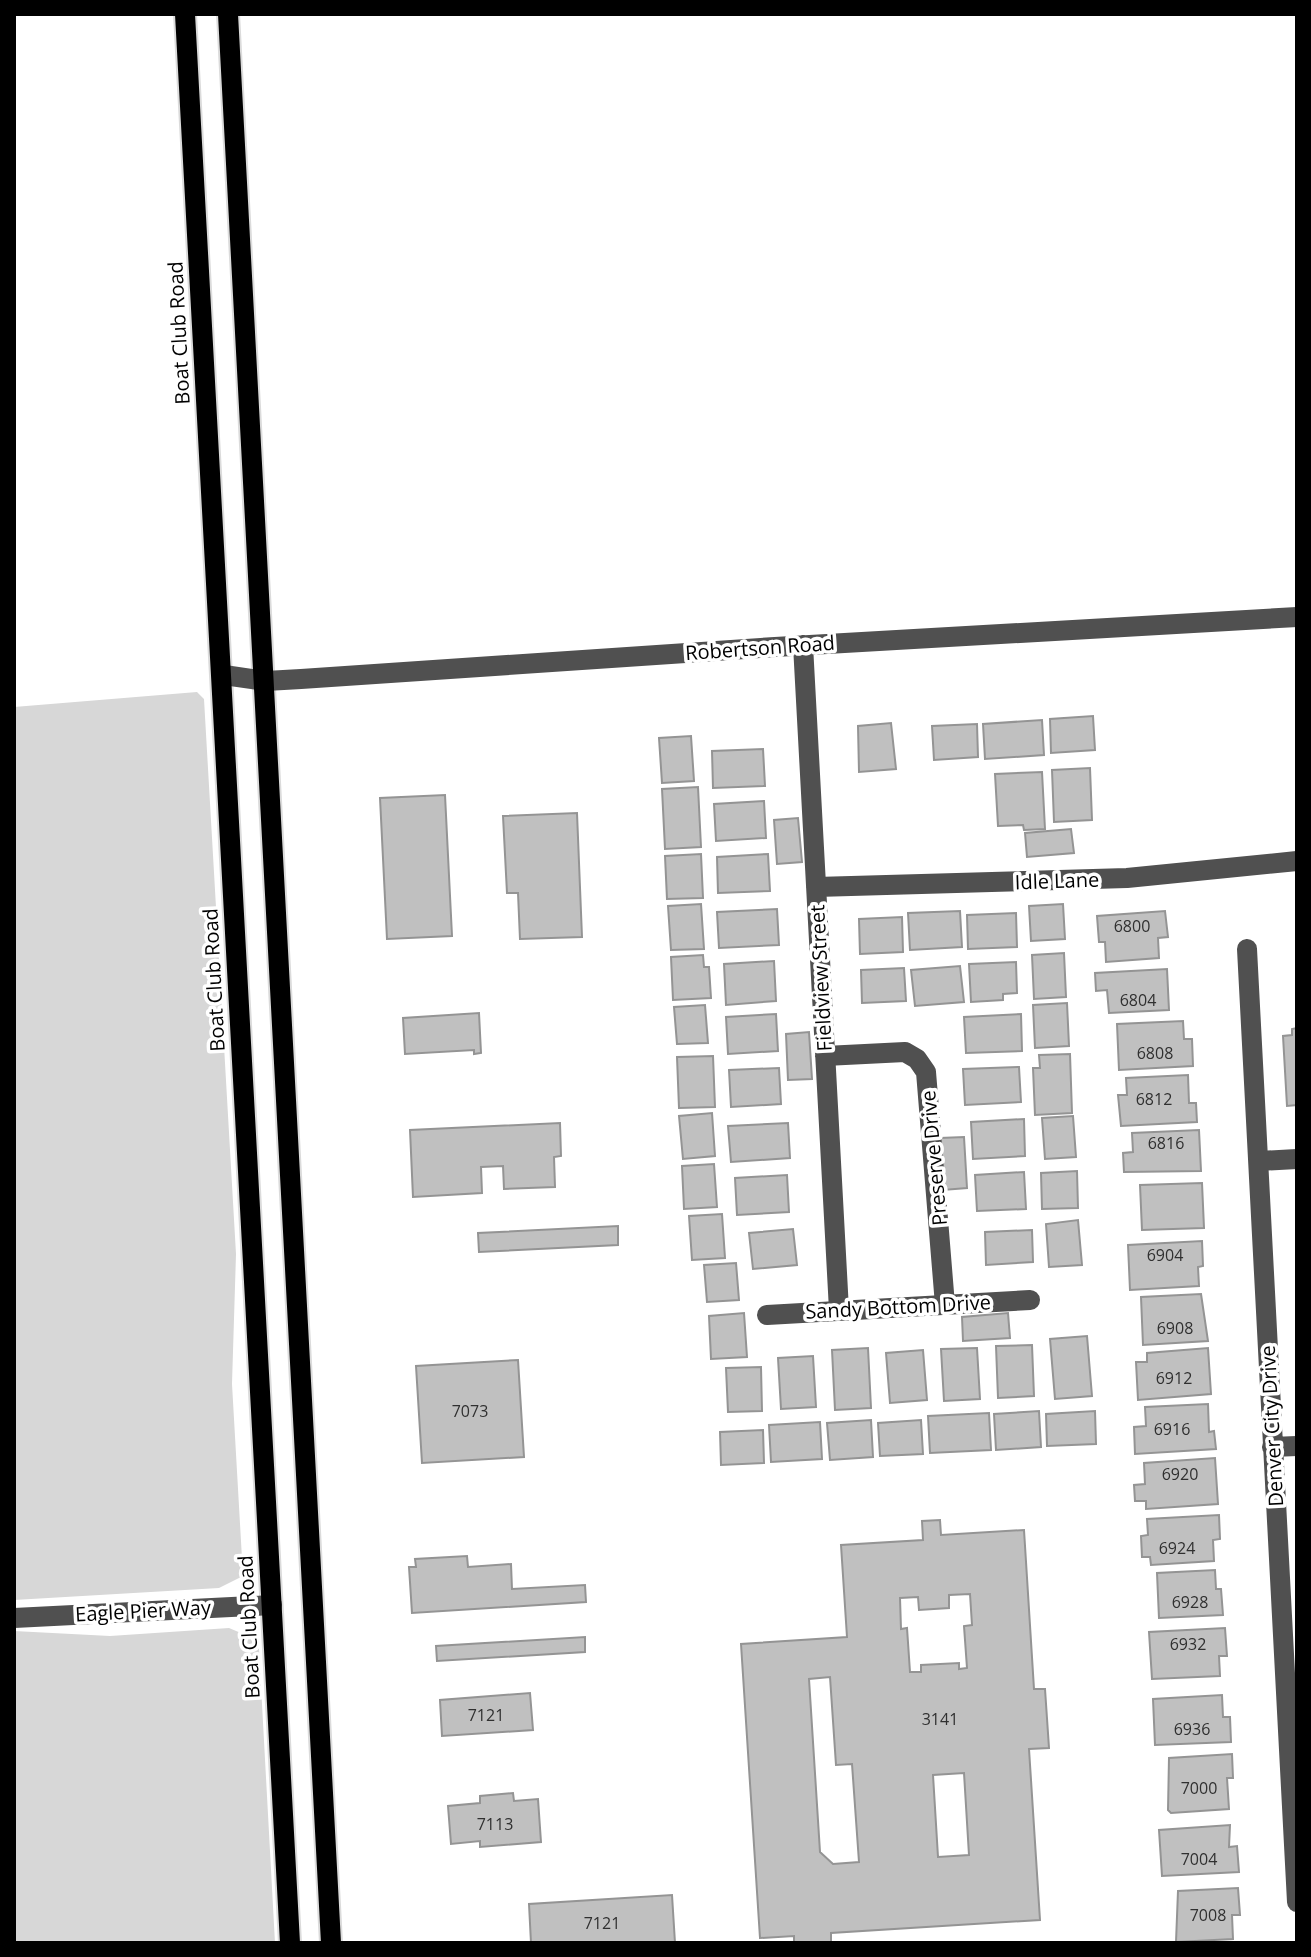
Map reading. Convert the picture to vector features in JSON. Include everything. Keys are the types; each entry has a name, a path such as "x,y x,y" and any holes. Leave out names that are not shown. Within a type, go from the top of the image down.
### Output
{"main road":[{"name":"Boat Club Road","path":"185,14 224,675 256,1342 290,1943"},
{"path":"228,14 331,1943"}],"street":[{"name":"Robertson Road","path":"224,675 266,681 803,645 1297,617"},
{"name":"Fieldview Street","path":"803,645 839,1310"},
{"name":"Idle Lane","path":"816,887 1127,878 1297,861"},
{"name":"Denver City Drive","path":"1247,949 1272,1447 1292,1744 1297,1902"},
{"name":"Preserve Drive","path":"825,1056 905,1052 917,1059 926,1072 945,1305"},
{"path":"1259,1161 1297,1159"},
{"name":"Sandy Bottom Drive","path":"767,1315 1030,1300"},
{"path":"1272,1447 1297,1446"},
{"name":"Eagle Pier Way","path":"14,1618 272,1605"}],"shaded area":[{"path":"197,692 204,699 236,1254 232,1384 243,1576 219,1588 14,1600 14,707"},
{"path":"229,1628 248,1636 259,1649 275,1943 14,1943 14,1631 110,1636"}],"building":[{"path":"1093,716 1095,750 1051,753 1050,719"},
{"path":"1042,720 1044,755 985,759 983,724"},
{"path":"891,723 896,769 859,772 858,726"},
{"path":"977,724 978,757 934,760 932,726"},
{"path":"691,736 694,781 662,783 659,738"},
{"path":"763,749 765,786 713,788 712,751"},
{"path":"1090,768 1092,820 1054,822 1052,770"},
{"path":"1042,772 1045,829 1024,830 1023,825 998,826 995,774"},
{"path":"698,787 701,847 665,849 662,789"},
{"path":"445,795 452,936 387,939 380,798"},
{"path":"764,801 766,838 716,841 714,804"},
{"path":"577,813 582,937 520,939 518,893 507,893 503,816"},
{"path":"798,818 802,862 777,864 774,820"},
{"path":"1071,829 1074,853 1027,857 1025,833"},
{"path":"701,854 703,898 667,899 665,856"},
{"path":"768,854 770,891 718,893 717,857"},
{"path":"701,904 704,949 671,950 668,906"},
{"path":"1063,904 1065,939 1031,941 1029,906"},
{"path":"777,909 779,945 719,948 717,912"},
{"path":"960,911 962,947 910,950 908,913"},
{"path":"1165,911 1168,937 1158,938 1159,958 1106,962 1105,942 1099,942 1097,916"},
{"path":"1016,913 1017,947 968,949 967,915"},
{"path":"902,917 903,952 860,954 859,919"},
{"path":"1064,953 1066,997 1034,999 1032,955"},
{"path":"703,955 704,967 709,967 711,998 673,1000 671,957"},
{"path":"774,961 776,1001 726,1005 724,964"},
{"path":"1016,962 1017,993 1003,994 1003,1000 971,1002 969,964"},
{"path":"960,966 964,1002 915,1006 911,970"},
{"path":"904,968 906,1001 862,1003 861,970"},
{"path":"1167,969 1169,1010 1109,1013 1107,990 1096,991 1095,973"},
{"path":"1067,1003 1069,1046 1035,1048 1033,1005"},
{"path":"705,1005 708,1043 677,1044 674,1007"},
{"path":"479,1013 481,1053 474,1054 474,1050 405,1054 403,1018"},
{"path":"776,1014 778,1051 728,1054 726,1017"},
{"path":"1021,1014 1022,1051 966,1053 964,1017"},
{"path":"1183,1021 1184,1039 1192,1039 1193,1066 1119,1070 1117,1024"},
{"path":"1297,1028 1297,1105 1287,1106 1283,1036 1292,1035 1292,1029"},
{"path":"809,1032 812,1079 788,1080 786,1034"},
{"path":"1070,1054 1072,1113 1035,1115 1033,1068 1040,1068 1039,1055"},
{"path":"713,1056 715,1107 679,1108 677,1057"},
{"path":"1019,1067 1021,1102 965,1105 963,1069"},
{"path":"779,1068 781,1104 731,1107 729,1070"},
{"path":"1188,1075 1189,1103 1196,1103 1197,1122 1121,1126 1118,1095 1127,1095 1126,1078"},
{"path":"712,1113 715,1156 683,1159 679,1116"},
{"path":"1073,1116 1076,1157 1045,1159 1042,1118"},
{"path":"1024,1119 1025,1156 973,1159 971,1122"},
{"path":"560,1123 561,1156 554,1157 555,1187 504,1189 503,1166 481,1167 482,1193 413,1197 410,1130"},
{"path":"788,1123 790,1158 731,1162 728,1126"},
{"path":"1199,1130 1201,1171 1124,1172 1123,1153 1133,1152 1132,1133"},
{"path":"964,1137 967,1188 943,1190 940,1138"},
{"path":"714,1164 717,1207 684,1209 682,1166"},
{"path":"1077,1171 1078,1208 1042,1209 1041,1173"},
{"path":"1024,1172 1026,1209 977,1211 975,1175"},
{"path":"787,1175 789,1212 737,1215 735,1178"},
{"path":"1202,1183 1204,1228 1142,1230 1140,1185"},
{"path":"722,1214 725,1258 692,1260 689,1216"},
{"path":"1078,1220 1082,1265 1049,1267 1046,1224"},
{"path":"618,1226 618,1245 479,1252 478,1233"},
{"path":"793,1229 797,1265 753,1269 749,1233"},
{"path":"1032,1230 1033,1262 986,1265 985,1232"},
{"path":"1202,1241 1203,1266 1198,1267 1199,1286 1130,1290 1128,1245"},
{"path":"736,1263 739,1300 707,1302 704,1265"},
{"path":"1201,1294 1208,1341 1143,1345 1141,1297"},
{"path":"744,1313 747,1357 711,1359 709,1316"},
{"path":"1008,1313 1010,1338 963,1341 962,1317"},
{"path":"1087,1336 1092,1396 1055,1399 1050,1339"},
{"path":"1032,1345 1034,1396 998,1398 996,1346"},
{"path":"868,1348 871,1408 835,1410 832,1350"},
{"path":"977,1348 980,1399 944,1401 941,1349"},
{"path":"1208,1348 1211,1394 1138,1400 1136,1362 1147,1362 1147,1353"},
{"path":"923,1350 927,1400 890,1403 886,1353"},
{"path":"813,1356 816,1407 781,1409 778,1358"},
{"path":"518,1360 524,1457 422,1463 416,1366"},
{"path":"761,1367 762,1411 728,1412 726,1368"},
{"path":"1208,1404 1209,1432 1214,1431 1216,1449 1135,1454 1134,1427 1146,1426 1145,1407"},
{"path":"1039,1411 1041,1447 996,1450 994,1414"},
{"path":"1095,1411 1096,1444 1047,1446 1046,1414"},
{"path":"989,1413 991,1450 930,1453 928,1416"},
{"path":"871,1420 873,1457 830,1460 827,1423"},
{"path":"921,1420 923,1454 880,1456 878,1423"},
{"path":"820,1422 822,1459 771,1462 769,1425"},
{"path":"763,1430 764,1463 721,1465 720,1432"},
{"path":"1215,1458 1218,1504 1146,1509 1146,1501 1135,1501 1134,1485 1145,1484 1144,1463"},
{"path":"1219,1515 1220,1539 1213,1540 1214,1561 1151,1565 1150,1557 1142,1557 1141,1536 1148,1535 1147,1519"},
{"path":"940,1520 941,1535 1024,1530 1034,1689 1045,1689 1049,1748 1029,1749 1040,1920 831,1933 831,1943 794,1943 794,1936 760,1938 741,1644 847,1637 841,1545 923,1540 922,1521","holes":["970,1594 972,1625 964,1626 967,1668 959,1669 959,1663 921,1665 921,1672 910,1672 907,1628 901,1629 900,1598 918,1597 919,1610 949,1608 949,1595","830,1677 836,1765 852,1764 859,1862 833,1864 820,1852 809,1679","964,1773 969,1855 938,1857 933,1775"]},
{"path":"467,1556 468,1567 511,1564 512,1589 585,1585 586,1602 412,1613 409,1567 416,1567 415,1559"},
{"path":"1215,1570 1216,1589 1221,1589 1223,1615 1159,1618 1157,1573"},
{"path":"1225,1628 1227,1656 1219,1656 1220,1676 1152,1679 1149,1632"},
{"path":"585,1637 585,1652 437,1661 436,1646"},
{"path":"530,1693 533,1730 442,1736 440,1700"},
{"path":"1222,1695 1223,1717 1230,1717 1231,1742 1155,1745 1153,1699"},
{"path":"1232,1754 1233,1778 1227,1778 1229,1809 1171,1813 1168,1810 1169,1758"},
{"path":"513,1793 514,1801 538,1799 541,1842 480,1847 480,1841 451,1844 448,1806 480,1803 480,1796"},
{"path":"1230,1825 1229,1847 1237,1846 1239,1872 1162,1876 1159,1830"},
{"path":"1238,1888 1240,1915 1232,1915 1233,1939 1176,1942 1178,1891"},
{"path":"672,1895 675,1943 531,1943 529,1904"}]}
